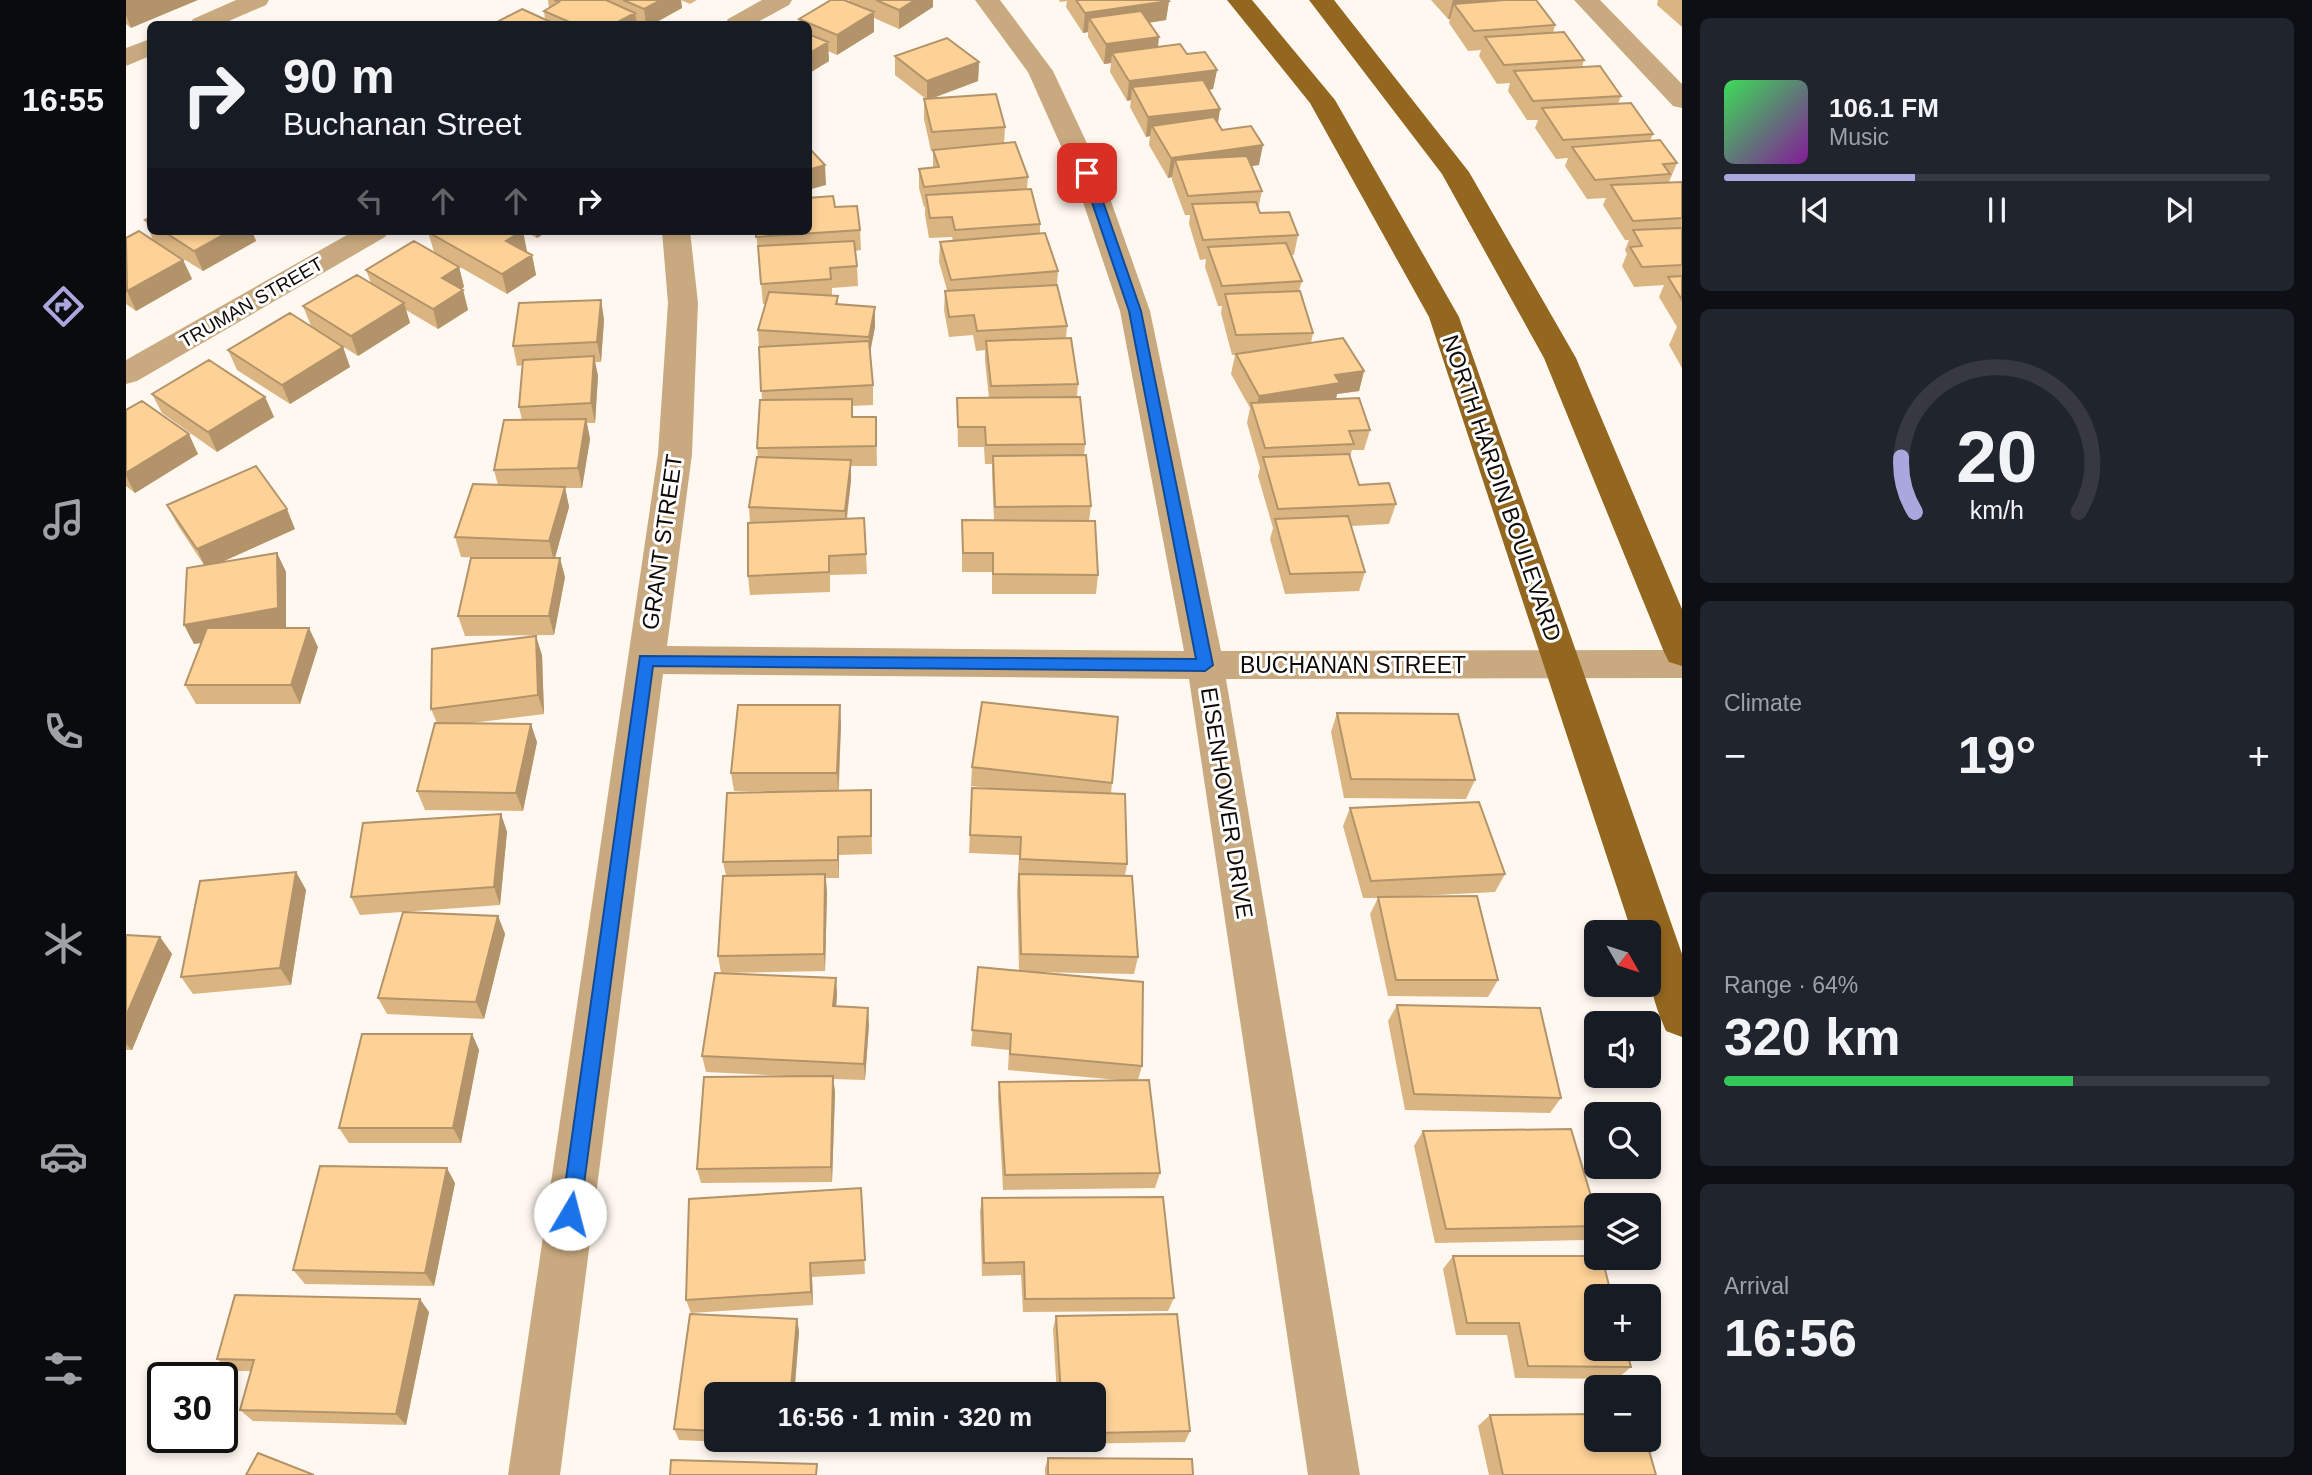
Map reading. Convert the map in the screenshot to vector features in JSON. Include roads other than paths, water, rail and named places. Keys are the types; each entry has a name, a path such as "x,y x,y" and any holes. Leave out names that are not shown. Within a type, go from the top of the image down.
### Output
{"main road":[{"name":"NORTH HARDIN BOULEVARD","path":"1240,0 1322,100 1444,317 1682,1017"},
{"path":"1321,0 1455,172 1560,358 1682,652"}],"street":[{"path":"209,21 257,0"},
{"path":"742,21 780,0"},
{"name":"EISENHOWER DRIVE","path":"987,0 1040,71 1087,173 1135,311 1205,665 1334,1475"},
{"path":"1586,0 1682,100"},
{"path":"126,58 147,48"},
{"name":"TRUMAN STREET","path":"126,374 368,235"},
{"name":"GRANT STREET","path":"534,1475 675,454 683,303 677,235"},
{"name":"BUCHANAN STREET","path":"646,660 1205,665 1682,664"}]}
